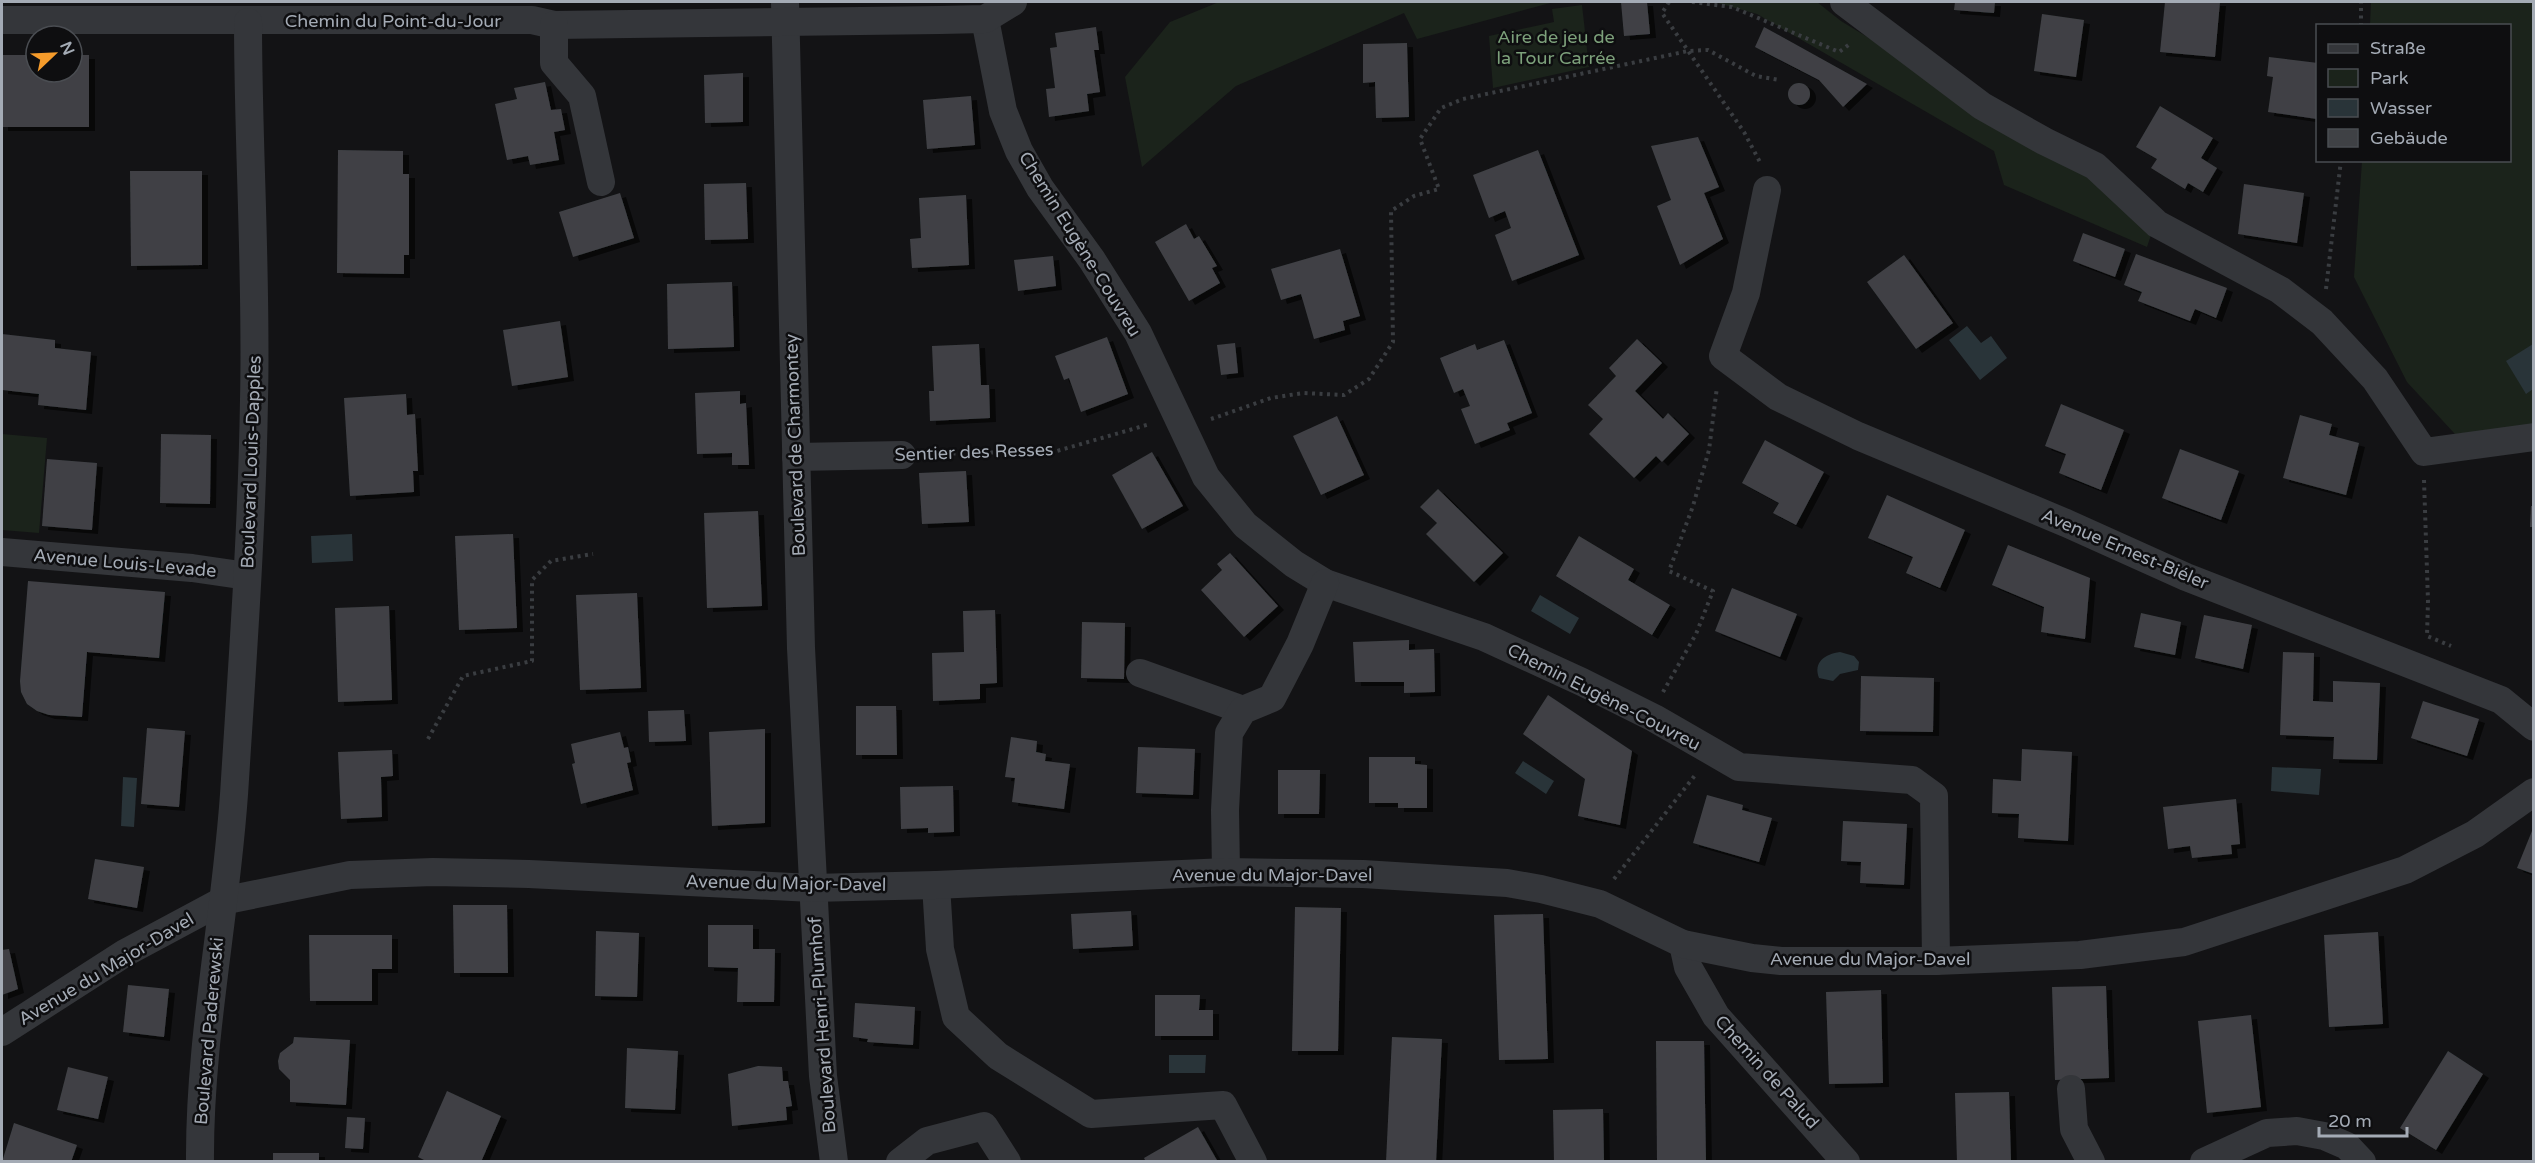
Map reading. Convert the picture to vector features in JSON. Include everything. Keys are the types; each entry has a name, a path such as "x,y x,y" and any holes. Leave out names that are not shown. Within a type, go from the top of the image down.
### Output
{"street":[{"path":"985,19 1013,2"},
{"path":"1844,2 1982,106 2044,141 2095,166 2157,224 2280,290 2322,322 2375,379 2424,452 2534,437"},
{"name":"Chemin du Point-du-Jour","path":"2,20 248,22 414,11 532,20 554,25 785,12 985,19"},
{"name":"Boulevard de Charmontey","path":"785,12 801,648 812,888"},
{"name":"Chemin Eugène-Couvreu","path":"985,19 1003,111 1019,151 1040,188 1092,260 1138,333 1186,430 1206,477 1245,525 1294,564 1325,583 1484,637 1654,718 1739,767 1912,780 1934,795 1936,961"},
{"name":"Boulevard Louis-Dapples","path":"222,901 234,800 248,576 254,399 248,22"},
{"path":"554,25 554,63 582,96 601,182"},
{"path":"1723,356 1746,293 1767,190"},
{"name":"Avenue Ernest-Biéler","path":"1723,356 1778,397 1857,436 2056,519 2186,577 2501,700 2534,727"},
{"name":"Sentier des Resses","path":"796,457 902,455"},
{"name":"Avenue Louis-Levade","path":"2,552 192,568 248,576"},
{"path":"1226,872 1225,810 1229,733 1243,710 1272,698 1300,644 1325,583"},
{"path":"1140,674 1243,710"},
{"name":"Avenue du Major-Davel","path":"2,1032 125,954 222,901 350,875 433,872 529,873 812,888 1226,872 1363,874 1508,883 1541,889 1600,904 1683,944 1781,961 1936,961 2080,955 2184,942 2405,870 2475,834 2534,792"},
{"path":"936,885 940,949 956,1017 998,1056 1091,1114 1223,1105 1253,1161"},
{"name":"Boulevard Henri-Plumhof","path":"812,888 823,1076 834,1161"},
{"name":"Boulevard Paderewski","path":"200,1161 206,1035 222,901"},
{"name":"Chemin de Palud","path":"1683,944 1688,967 1716,1016 1846,1161"},
{"path":"2071,1089 2074,1129 2091,1161"},
{"path":"900,1161 927,1141 984,1126 1007,1161"},
{"path":"2204,1161 2267,1133 2296,1131 2324,1136 2347,1146 2362,1161"}],"path":[{"path":"1669,2 1662,13 1744,132 1766,173 1767,190"},
{"path":"1692,2 1732,7 1839,52 1876,25"},
{"path":"2361,2 2361,24"},
{"path":"1186,430 1271,398 1302,393 1344,394 1369,379 1393,342 1391,211 1414,196 1439,189 1420,140 1441,108 1462,99 1688,51 1708,50 1756,76 1779,80"},
{"path":"2322,322 2341,162"},
{"path":"1654,718 1667,682 1696,634 1713,591 1669,571 1693,506 1709,450 1715,394 1723,356"},
{"name":"Sentier des Resses","path":"902,455 1057,451 1151,424 1186,430"},
{"path":"2424,452 2427,636 2459,650"},
{"path":"428,739 463,676 532,661 532,580 550,561 593,554"},
{"path":"1608,886 1713,752"}],"green space":[{"path":"1219,2 1554,2 1417,39 1404,13 1236,86 1142,167 1125,77 1170,22"},
{"path":"1714,2 1817,2 1841,21 2087,171 2153,229 2147,247 2004,185 1994,151 1757,14"},
{"path":"2371,2 2533,2 2533,428 2455,434 2407,382 2354,277 2362,162 2511,162 2511,24 2370,24"},
{"name":"Aire de jeu de la Tour Carrée","path":"1582,5 1589,67 1493,88 1489,36 1554,22 1552,9"},
{"path":"2,434 47,438 39,533 2,530"}],"water":[{"path":"1967,326 1981,343 1991,336 2007,358 1980,380 1949,340"},
{"path":"2533,344 2533,389 2526,394 2506,361"},
{"path":"352,534 353,561 312,563 311,536"},
{"path":"1540,595 1579,618 1570,634 1531,611"},
{"path":"1840,652 1854,656 1859,662 1858,670 1840,674 1833,681 1819,678 1819,663 1825,657"},
{"path":"1523,761 1554,781 1546,794 1515,773"},
{"path":"2272,767 2321,769 2319,795 2271,791"},
{"path":"123,777 137,778 134,827 121,826"},
{"path":"1169,1055 1206,1055 1205,1073 1169,1073"}],"building":[{"path":"1621,2 1647,2 1650,34 1624,36"},
{"path":"1955,2 1995,2 1994,13 1954,10"},
{"path":"2165,2 2220,2 2215,57 2160,52"},
{"path":"2042,14 2084,20 2076,77 2034,71"},
{"path":"1096,27 1099,50 1094,50 1100,92 1087,94 1089,111 1049,117 1046,89 1055,88 1050,48 1057,47 1055,33"},
{"path":"1764,27 1867,84 1843,107 1819,80 1755,47"},
{"path":"1407,43 1409,117 1376,118 1375,82 1363,83 1363,44"},
{"path":"2,55 24,55 24,84 84,84 84,55 89,55 89,127 2,127"},
{"path":"2269,57 2316,63 2316,119 2268,112 2273,77 2267,76"},
{"path":"743,73 743,122 705,123 704,75"},
{"path":"545,82 551,110 561,109 565,130 554,132 559,160 530,165 528,156 507,160 495,104 517,99 514,88"},
{"path":"1795,83 1803,83 1810,90 1810,98 1803,105 1795,105 1788,98 1788,90"},
{"path":"971,96 975,145 927,149 923,100"},
{"path":"2160,106 2213,138 2201,158 2217,168 2203,192 2188,183 2185,189 2151,168 2157,159 2136,147"},
{"path":"1698,137 1719,187 1704,193 1723,239 1680,265 1657,206 1671,200 1651,146"},
{"path":"338,150 403,151 403,174 409,174 409,255 404,255 404,274 337,273"},
{"path":"1538,150 1579,255 1512,281 1495,235 1511,228 1505,211 1489,218 1473,175"},
{"path":"130,171 202,171 202,265 131,266"},
{"path":"746,183 748,239 705,240 704,184"},
{"path":"2244,184 2304,193 2297,243 2238,234"},
{"path":"620,193 634,238 573,257 559,212"},
{"path":"966,195 969,265 912,268 910,239 921,238 919,198"},
{"path":"1186,224 1194,239 1199,236 1217,266 1212,268 1220,283 1189,301 1155,242"},
{"path":"2083,233 2125,249 2115,277 2073,261"},
{"path":"1340,249 1360,316 1343,321 1345,330 1314,339 1301,294 1281,300 1271,269"},
{"path":"2136,254 2227,288 2216,318 2195,309 2190,321 2138,301 2142,292 2124,285"},
{"path":"1904,255 1953,323 1916,349 1867,282"},
{"path":"1053,256 1056,286 1018,291 1014,260"},
{"path":"732,282 734,347 668,349 667,284"},
{"path":"560,321 568,377 512,386 503,330"},
{"path":"2,334 55,340 55,348 91,352 86,410 38,405 39,394 2,390"},
{"path":"1107,337 1128,394 1081,412 1069,378 1064,380 1055,356"},
{"path":"1637,339 1662,363 1635,391 1663,419 1668,413 1689,434 1662,462 1656,456 1634,478 1589,434 1603,419 1588,405 1616,376 1609,368"},
{"path":"1504,340 1532,413 1507,423 1510,430 1475,444 1461,409 1470,406 1463,389 1454,393 1440,358 1475,344 1477,350"},
{"path":"1235,343 1238,373 1221,375 1217,345"},
{"path":"979,344 981,385 989,385 990,418 930,421 929,391 934,391 932,346"},
{"path":"740,391 740,404 746,403 749,465 732,465 732,453 697,454 695,393"},
{"path":"406,394 407,415 415,414 418,471 413,471 414,492 350,496 344,398"},
{"path":"2061,404 2124,430 2101,490 2059,473 2066,454 2045,446"},
{"path":"2300,415 2332,424 2329,435 2359,443 2346,495 2283,478"},
{"path":"1337,416 1364,475 1321,495 1293,436"},
{"path":"161,434 211,435 210,504 160,503"},
{"path":"1765,440 1824,472 1796,525 1773,513 1779,503 1742,483"},
{"path":"2180,449 2239,471 2221,520 2162,498"},
{"path":"1152,452 1183,506 1142,529 1112,475"},
{"path":"47,459 97,463 92,530 42,526"},
{"path":"966,471 969,522 922,524 919,473"},
{"path":"1438,489 1503,553 1474,582 1426,534 1437,523 1420,507"},
{"path":"1887,495 1965,530 1940,588 1906,573 1913,557 1868,538"},
{"path":"2531,506 2534,506 2534,527 2530,527"},
{"path":"758,511 762,606 707,608 704,513"},
{"path":"513,534 517,628 459,630 455,536"},
{"path":"1579,536 1634,569 1628,580 1670,605 1652,635 1556,576"},
{"path":"2008,545 2090,578 2085,639 2041,632 2044,607 1992,585"},
{"path":"1230,553 1278,606 1244,637 1201,590 1222,570 1217,564"},
{"path":"28,581 165,592 159,658 87,652 82,717 49,715 37,711 27,704 21,692 20,681"},
{"path":"1732,588 1797,614 1780,657 1715,631"},
{"path":"637,593 641,688 580,690 576,595"},
{"path":"389,606 392,700 338,702 335,608"},
{"path":"995,610 997,683 980,684 980,699 933,701 932,653 964,652 963,611"},
{"path":"2141,613 2181,622 2175,655 2134,647"},
{"path":"2204,615 2252,625 2243,669 2195,658"},
{"path":"1082,622 1125,623 1124,679 1081,678"},
{"path":"1409,640 1409,650 1434,649 1435,692 1404,693 1404,682 1355,682 1353,642"},
{"path":"2283,652 2314,653 2313,701 2333,702 2333,681 2380,683 2377,760 2333,759 2334,737 2280,735"},
{"path":"1861,676 1934,678 1933,732 1860,731"},
{"path":"1548,695 1632,751 1620,825 1578,816 1585,779 1523,734"},
{"path":"2423,701 2479,719 2467,756 2411,738"},
{"path":"856,706 896,706 897,755 856,755"},
{"path":"684,710 686,741 649,742 648,711"},
{"path":"147,728 185,731 179,807 141,804"},
{"path":"765,729 765,823 712,826 709,732"},
{"path":"620,732 624,748 628,747 631,762 627,763 633,790 581,804 572,764 575,763 571,744"},
{"path":"1011,737 1037,741 1036,752 1046,754 1045,761 1070,764 1064,809 1012,802 1015,778 1005,777"},
{"path":"1138,747 1195,749 1193,795 1136,793"},
{"path":"2022,749 2072,752 2068,841 2018,838 2019,814 1992,813 1993,779 2021,781"},
{"path":"392,750 393,776 381,777 382,817 341,819 338,752"},
{"path":"1369,757 1415,757 1415,764 1427,765 1427,808 1398,808 1398,803 1369,803"},
{"path":"1278,770 1320,770 1319,814 1278,814"},
{"path":"953,786 954,832 928,833 928,828 901,829 900,787"},
{"path":"1707,795 1743,805 1742,810 1772,818 1759,862 1693,843"},
{"path":"2236,799 2240,844 2231,845 2232,854 2192,858 2190,846 2168,849 2163,807"},
{"path":"1843,821 1907,824 1904,885 1860,883 1861,862 1841,861"},
{"path":"2534,826 2534,874 2517,868"},
{"path":"95,859 144,867 137,908 88,899"},
{"path":"453,905 507,905 508,973 454,973"},
{"path":"1295,907 1341,908 1338,1051 1292,1051"},
{"path":"1131,911 1133,946 1073,949 1071,914"},
{"path":"1543,914 1548,1059 1499,1060 1494,915"},
{"path":"708,925 753,925 753,949 775,949 774,1002 737,1002 738,968 708,967"},
{"path":"596,931 639,933 637,997 595,996"},
{"path":"2378,932 2383,1024 2329,1027 2324,935"},
{"path":"309,935 392,935 392,969 372,969 372,1001 310,1001"},
{"path":"9,949 18,989 2,995 2,950"},
{"path":"128,985 169,989 164,1037 123,1032"},
{"path":"2106,986 2109,1078 2055,1080 2052,987"},
{"path":"1881,990 1883,1083 1829,1084 1826,992"},
{"path":"1155,995 1200,995 1199,1010 1213,1010 1213,1036 1155,1036"},
{"path":"855,1003 915,1007 913,1045 867,1042 868,1039 853,1037"},
{"path":"2251,1015 2261,1107 2207,1113 2198,1021"},
{"path":"294,1037 350,1040 346,1105 290,1102 290,1080 279,1069 278,1061 280,1053 293,1043"},
{"path":"1392,1037 1442,1039 1436,1162 1386,1162"},
{"path":"1656,1041 1704,1041 1706,1162 1657,1162"},
{"path":"627,1048 678,1051 675,1110 625,1108"},
{"path":"2448,1051 2483,1074 2436,1150 2400,1128"},
{"path":"758,1066 782,1067 783,1081 788,1081 792,1106 786,1107 787,1120 732,1126 728,1074"},
{"path":"68,1067 108,1077 98,1119 57,1110"},
{"path":"447,1091 501,1116 481,1162 428,1162 418,1157"},
{"path":"2009,1092 2011,1162 1957,1162 1955,1093"},
{"path":"1603,1109 1604,1162 1554,1162 1553,1110"},
{"path":"347,1117 365,1118 363,1149 345,1148"},
{"path":"14,1123 77,1145 71,1162 2,1162"},
{"path":"1198,1127 1218,1162 1146,1162 1144,1158"},
{"path":"273,1153 319,1153 319,1162 273,1162"}]}
